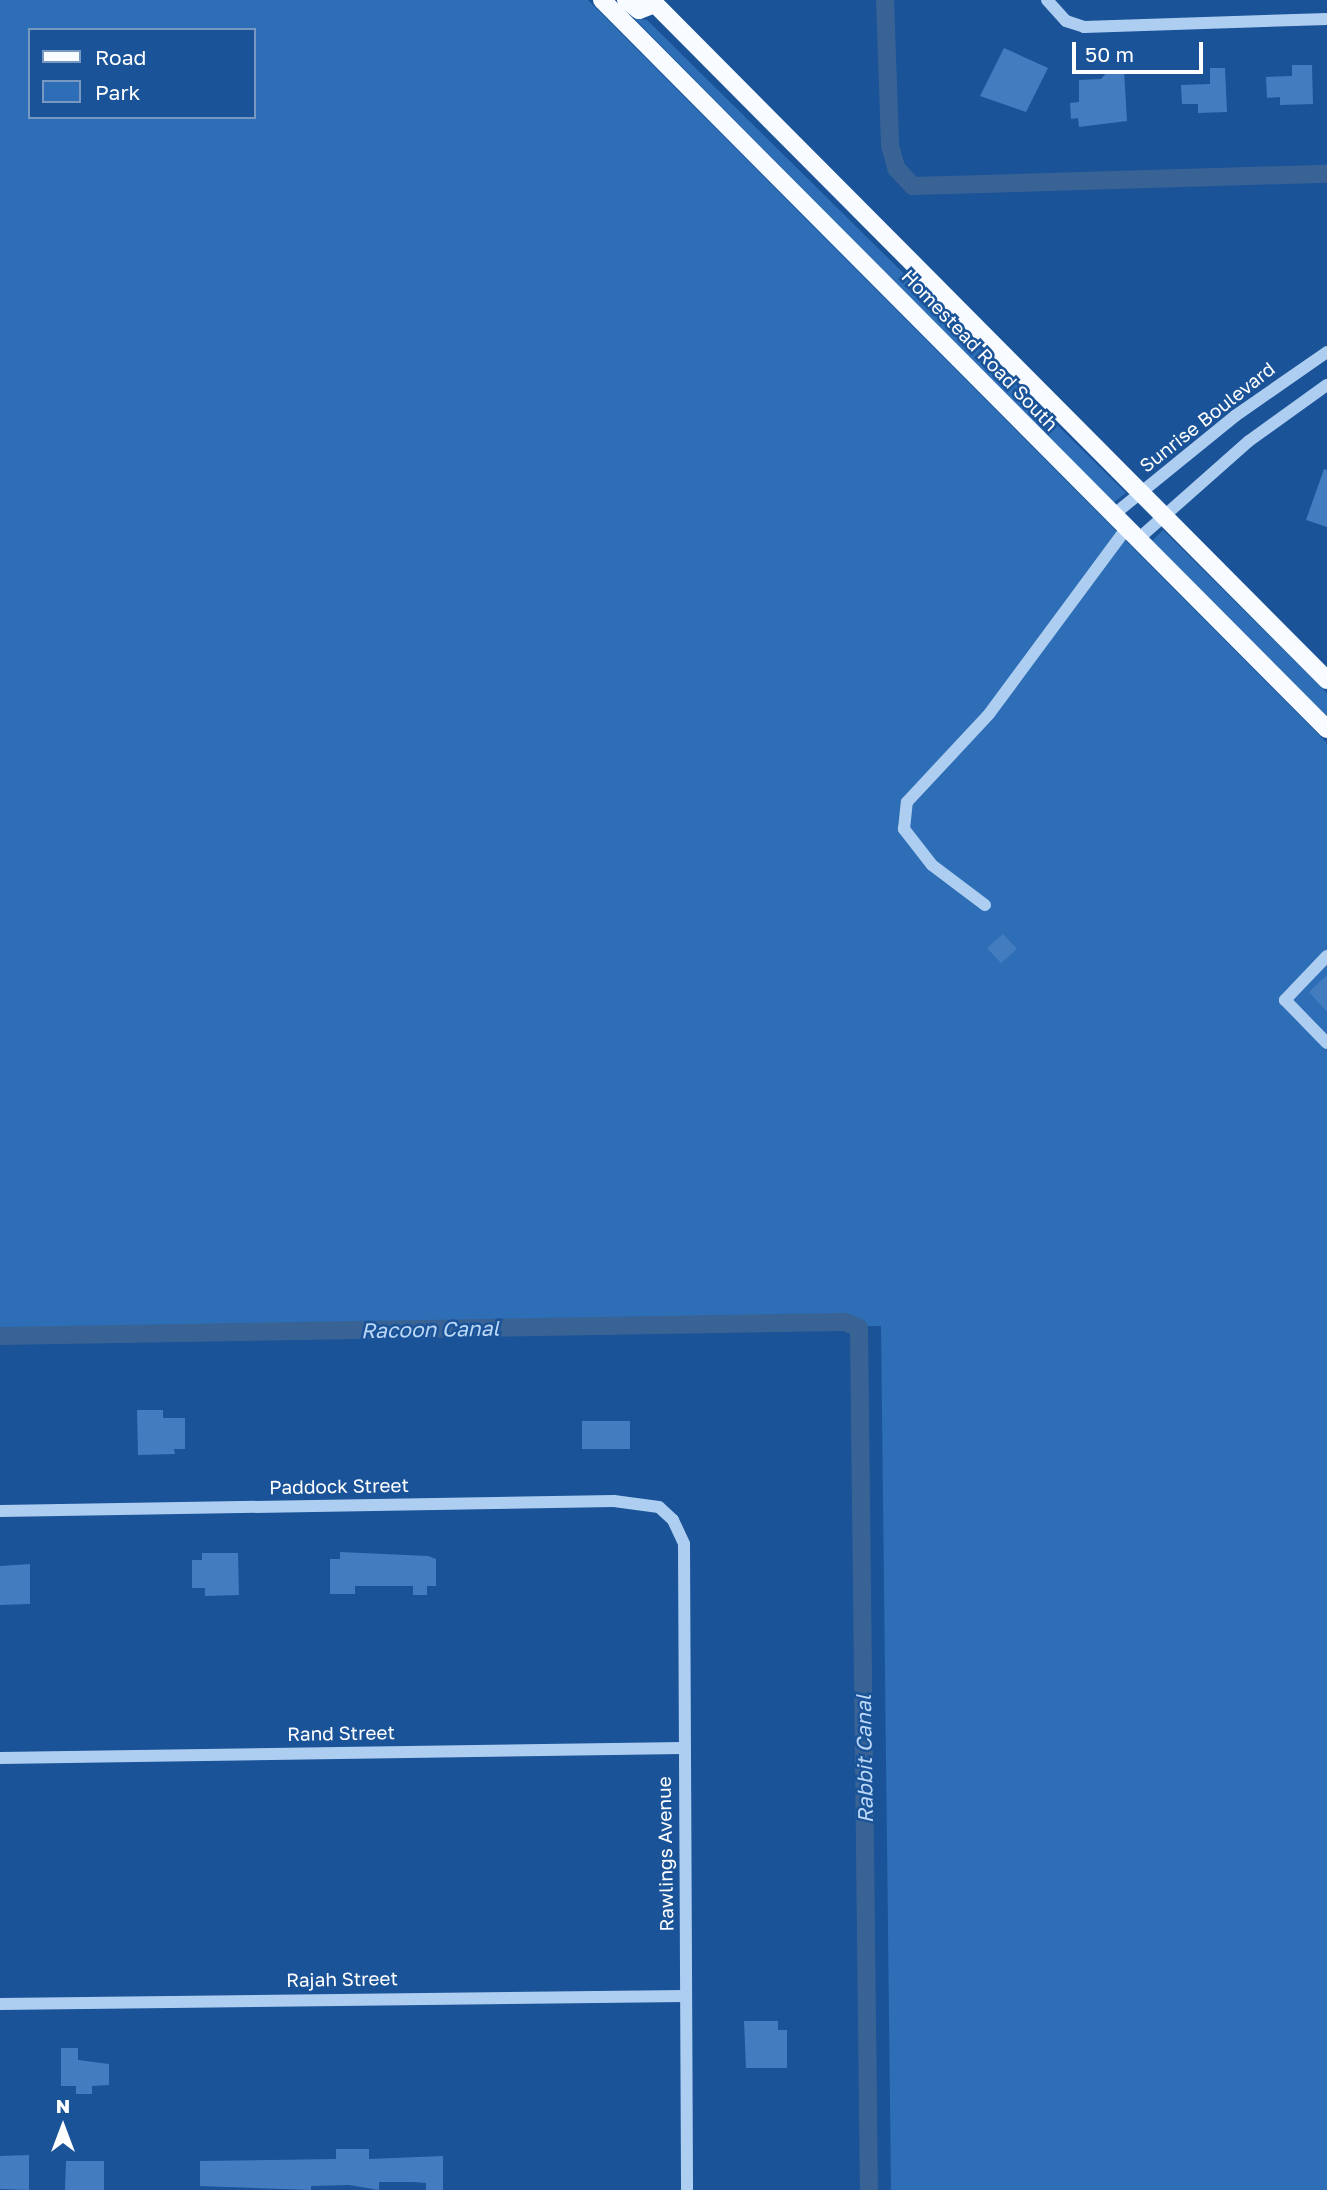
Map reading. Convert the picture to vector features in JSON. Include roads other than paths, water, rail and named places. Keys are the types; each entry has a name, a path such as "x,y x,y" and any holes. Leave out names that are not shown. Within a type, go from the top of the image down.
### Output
{"main road":[{"name":"Homestead Road South","path":"602,0 1112,516 1327,729"},
{"path":"626,0 639,10 653,2"},
{"name":"Homestead Road South","path":"653,2 1327,680"}],"street":[{"path":"1048,3 1066,21 1084,26 1327,19"},
{"name":"Sunrise Boulevard","path":"1112,516 1235,416 1327,352"},
{"path":"985,905 932,865 904,829 907,802 989,714 1132,534 1164,517 1250,441 1327,385"},
{"path":"1327,956 1285,1000 1327,1043"},
{"name":"Paddock Street","path":"0,1511 614,1501 659,1507 673,1520"},
{"name":"Rawlings Avenue","path":"673,1520 684,1544 687,2190"},
{"name":"Rand Street","path":"0,1758 683,1748"},
{"name":"Rajah Street","path":"0,2004 685,1996"}],"waterway":[{"path":"885,0 890,145 896,168 913,186 1327,174"},
{"name":"Racoon Canal","path":"0,1336 845,1322 859,1328 869,2190"}],"water label":[{"name":"Rabbit Canal","path":"864,1759"}]}
